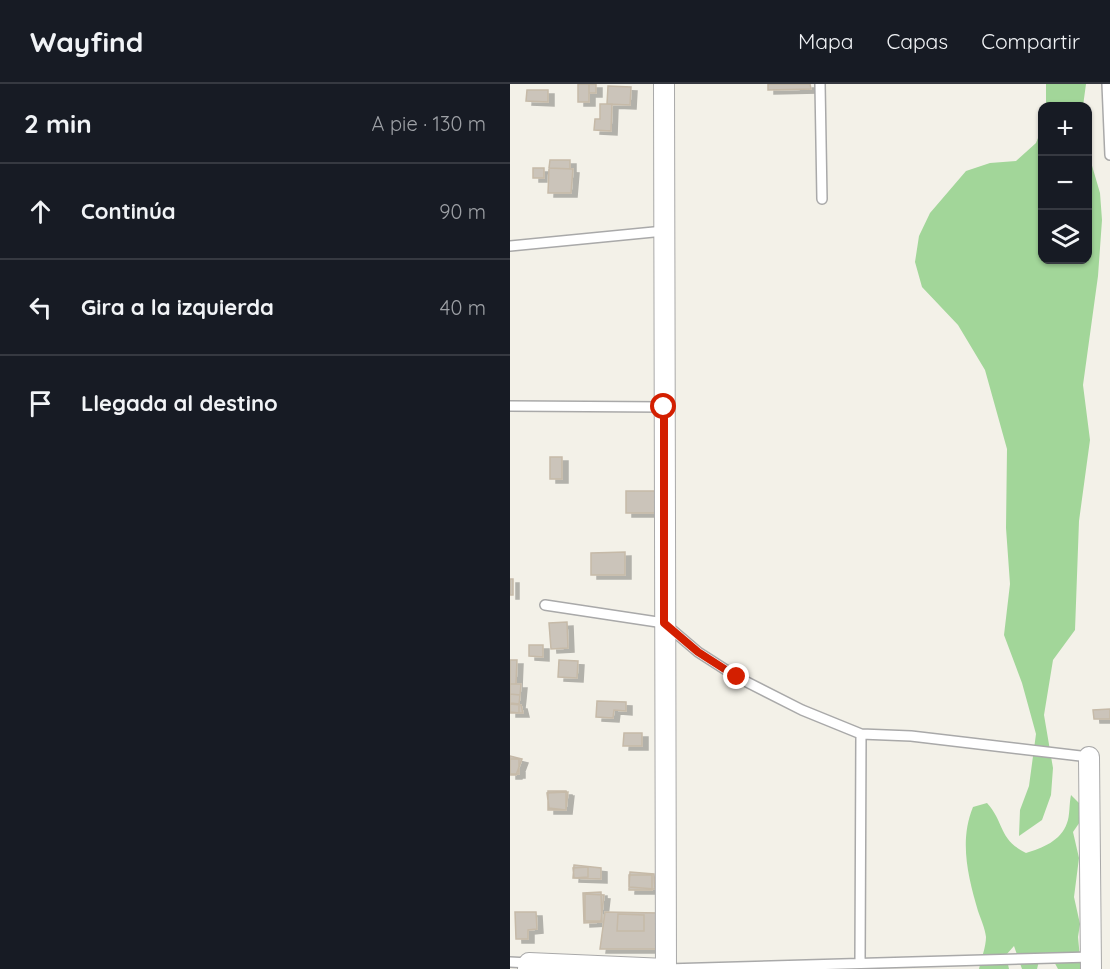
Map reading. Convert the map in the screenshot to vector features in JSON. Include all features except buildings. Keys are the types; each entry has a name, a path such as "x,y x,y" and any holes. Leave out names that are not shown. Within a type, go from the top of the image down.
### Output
{"street":[{"path":"522,965 666,969 664,84"},
{"path":"1089,757 1091,963"}],"lane":[{"path":"820,84 822,199"},
{"path":"1107,84 1110,155"},
{"path":"510,246 664,231"},
{"path":"510,406 664,407"},
{"path":"545,605 664,623 698,652 737,677 802,710 861,734 911,736 1089,757"},
{"path":"860,963 861,734"},
{"path":"666,969 860,963 1091,963"}],"green space":[{"path":"1046,84 1086,84 1084,102 1046,102"},
{"path":"1038,138 1038,264 1092,264 1092,166 1100,193 1102,220 1098,276 1083,385 1090,440 1079,521 1075,630 1053,660 1044,715 1053,768 1051,795 1042,820 1019,836 1020,810 1029,786 1036,734 1022,683 1004,635 1010,584 1006,528 1007,449 985,370 958,325 922,287 915,262 919,236 930,213 966,171 990,163 1016,161 1036,143"},
{"path":"1071,795 1080,804 1084,816 1073,832 1079,858 1074,897 1080,924 1078,937 1081,969 1058,969 1051,956 1039,961 1037,969 1022,969 1014,946 1006,955 1009,969 979,969 986,937 966,859 966,833 973,807 987,803 1006,836 1017,848 1026,853 1044,846 1060,835 1068,820"}],"route":[{"path":"664,407 664,623 698,652 737,677"}]}
